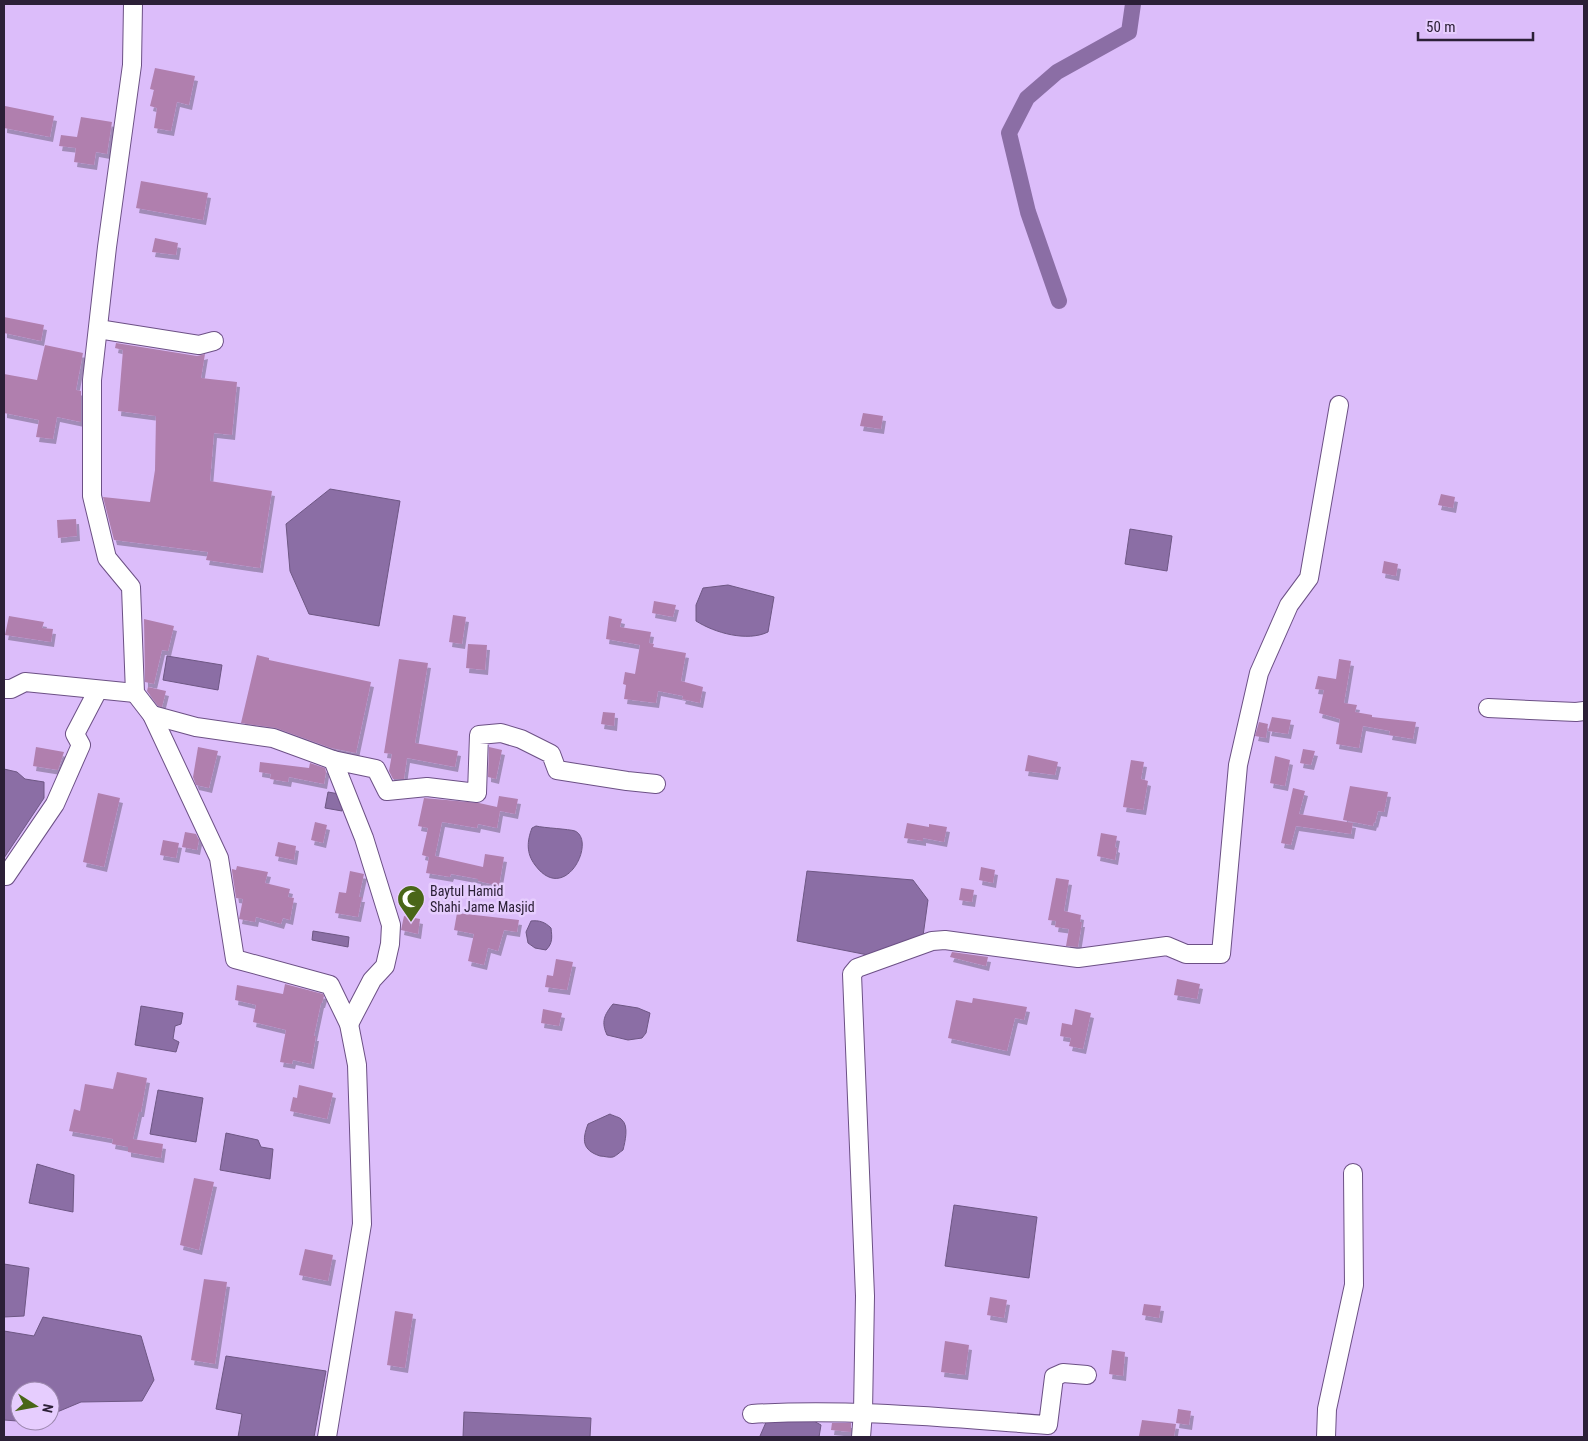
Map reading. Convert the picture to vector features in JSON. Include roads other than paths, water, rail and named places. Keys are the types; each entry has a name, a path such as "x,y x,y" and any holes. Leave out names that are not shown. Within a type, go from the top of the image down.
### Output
{"street":[{"path":"133,4 132,65 92,380 92,496 106,558 131,587 135,693 152,715 219,858 235,959 330,985 348,1024 357,1066 362,1224 327,1437"},
{"path":"98,329 199,345 214,341"},
{"path":"861,1437 865,1296 852,974 857,968 932,941 945,940 1078,958 1168,946 1186,954 1221,954 1238,765 1259,673 1289,605 1309,578 1339,405"},
{"path":"4,689 11,689 25,682 135,693"},
{"path":"4,876 6,876 55,804 81,745 75,734 98,690"},
{"path":"1488,708 1576,712 1584,710"},
{"path":"152,715 196,727 272,738 333,760 376,769 387,791 427,787 477,793 479,735 501,733 521,738 551,754 557,770 656,784"},
{"path":"333,760 364,838 379,882 390,925 390,944 385,966 372,980 348,1024"},
{"path":"1326,1437 1327,1408 1354,1285 1353,1173"},
{"path":"752,1414 795,1411 863,1412 1048,1425 1054,1377 1063,1373 1087,1375"}],"waterway":[{"path":"1059,301 1028,212 1009,133 1027,98 1057,72 1129,32 1133,4"}],"place":[{"name":"Baytul Hamid Shahi Jame Masjid","path":"411,923"}]}
